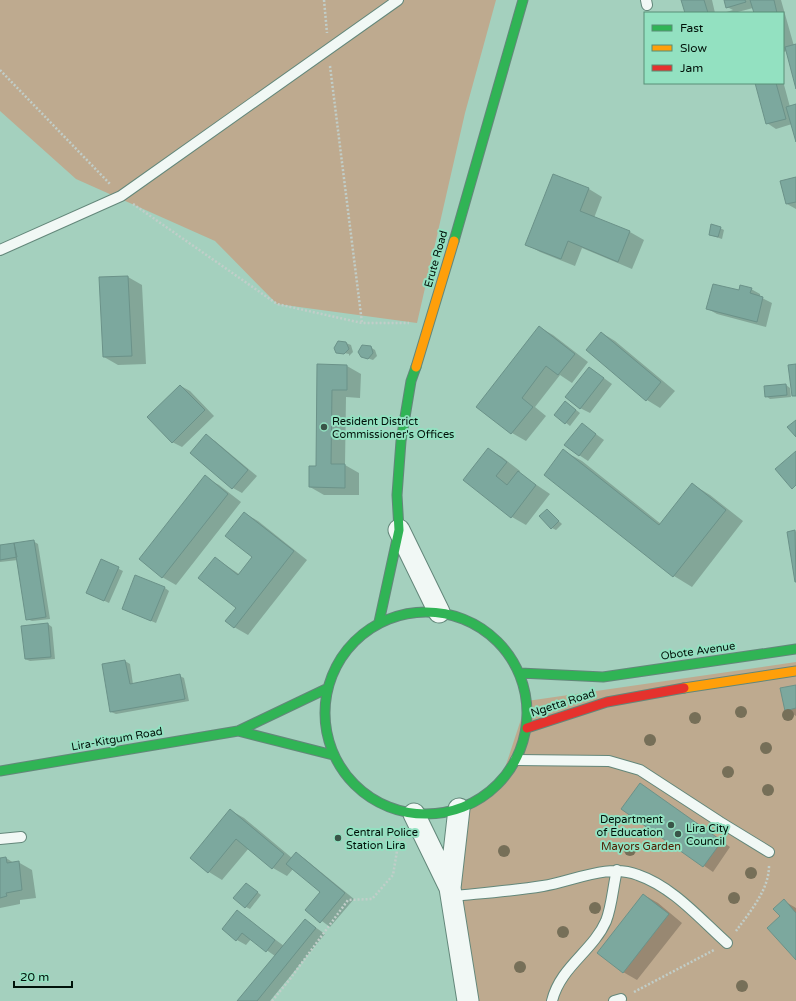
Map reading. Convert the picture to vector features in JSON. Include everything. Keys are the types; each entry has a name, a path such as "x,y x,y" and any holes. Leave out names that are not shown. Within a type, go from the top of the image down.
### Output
{"main road":[{"name":"Erute Road","path":"379,622 399,530 397,495 403,433 411,381 430,324 523,0"},
{"path":"408,612 439,612 464,618 487,632 506,650 520,673 527,700 527,728 516,760 501,781 482,798 459,809 409,813 382,804 362,792 345,775 333,755 324,722 326,688 337,662 355,639 379,622 408,612"},
{"name":"Obote Avenue","path":"604,677 796,649"},
{"name":"Ngetta Road","path":"527,728 607,702 698,685 796,672"},
{"name":"Ngetta Road","path":"520,673 604,677"},
{"name":"Lira-Kitgum Road","path":"0,771 238,731 326,688"},
{"name":"Lira-Kitgum Road","path":"238,731 333,755"}],"street":[{"path":"399,530 439,612"},
{"path":"459,809 451,892 468,1001"},
{"path":"409,813 451,892"}],"lane":[{"path":"0,250 121,196 398,0"},
{"path":"516,760 609,761 640,770 720,822 770,852"},
{"path":"0,840 21,837"},
{"path":"552,1001 555,989 566,971 591,944 606,920 617,870"},
{"path":"451,892 544,886 617,870 637,874 654,881 682,902 727,943"}],"path":[{"path":"324,0 328,49 362,323"},
{"path":"0,70 121,196 277,304 362,323 430,324"},
{"path":"272,1001 348,900 372,899 393,875 409,813"}],"green space":[{"path":"0,0 496,0 465,113 417,323 277,304 215,241 76,179 0,111"},
{"name":"Mayors Garden","path":"796,662 796,1001 474,1001 452,812 500,783 527,701"}],"building":[{"path":"681,0 704,0 708,12 685,12"},
{"path":"724,0 745,0 746,2 726,8"},
{"path":"750,0 774,0 777,12 754,12"},
{"path":"796,44 796,89 785,47"},
{"path":"755,84 776,84 786,119 766,124"},
{"path":"796,104 796,142 786,107"},
{"path":"553,174 589,188 580,211 630,231 618,262 568,241 561,259 525,245"},
{"path":"796,177 796,202 786,204 780,181"},
{"path":"711,224 721,227 718,237 709,235"},
{"path":"128,276 132,356 103,357 99,277"},
{"path":"713,284 739,290 740,285 752,288 750,293 763,297 757,322 706,309"},
{"path":"539,326 575,354 558,375 546,366 522,398 533,407 511,434 476,407"},
{"path":"601,332 661,382 646,401 586,350"},
{"path":"338,341 346,342 349,349 344,354 336,353 334,348"},
{"path":"362,345 371,346 373,353 368,359 361,357 358,352"},
{"name":"Resident District Commissioner's Offices","path":"317,364 347,365 347,390 332,390 331,464 345,464 345,488 309,487 309,466 316,466"},
{"path":"796,364 796,396 792,396 788,365"},
{"path":"589,367 604,378 580,409 565,397"},
{"path":"786,384 787,395 765,397 764,386"},
{"path":"180,385 205,410 172,443 147,417"},
{"path":"565,401 576,410 565,424 554,415"},
{"path":"796,420 796,437 787,427"},
{"path":"582,423 596,434 579,456 564,445"},
{"path":"206,434 248,470 232,489 190,453"},
{"path":"488,448 507,462 496,476 507,485 518,471 536,485 511,518 463,480"},
{"path":"563,449 659,525 692,483 726,510 673,577 544,475"},
{"path":"796,451 796,485 792,489 775,469"},
{"path":"205,475 228,494 162,578 139,559"},
{"path":"547,509 559,521 551,529 539,516"},
{"path":"244,512 294,551 234,628 225,621 236,608 198,578 215,557 238,575 252,557 225,536"},
{"path":"795,530 796,582 787,532"},
{"path":"34,540 46,617 26,620 14,543"},
{"path":"14,543 17,557 0,560 0,545"},
{"path":"101,559 119,567 104,601 86,593"},
{"path":"135,575 165,587 151,621 122,609"},
{"path":"48,623 51,657 25,659 21,626"},
{"path":"125,660 130,684 180,674 185,699 110,712 102,664"},
{"path":"796,685 796,708 785,711 780,688"},
{"name":"Department of Education","path":"640,783 722,841 703,867 621,809"},
{"path":"230,809 284,854 272,869 236,839 208,873 190,858"},
{"path":"296,852 345,893 320,923 305,910 320,892 286,864"},
{"path":"6,857 7,863 19,861 22,890 6,893 7,896 0,898 0,858"},
{"path":"246,883 258,892 245,908 233,898"},
{"path":"643,894 669,914 623,973 597,953"},
{"path":"784,899 796,913 796,960 767,928 780,916 773,909"},
{"path":"237,910 275,940 266,952 242,933 236,941 222,929"},
{"path":"305,919 316,928 257,1001 237,1001"}],"traffic: fast":[{"path":"454,241 523,0"},
{"path":"379,622 399,530 397,495 401,441 411,381 416,367"},
{"path":"416,612 436,612 465,619 498,641 520,674 527,703 527,713 527,723 520,752 498,785 465,807 436,814 416,814 387,807 354,785 332,752 325,723 325,703 332,674 354,641 387,619 416,612"},
{"path":"520,673 603,677 796,649"},
{"path":"0,771 238,731 326,689"},
{"path":"238,731 333,755"}],"traffic: slow":[{"path":"416,367 454,241"},
{"path":"684,688 796,671"}],"traffic: jam":[{"path":"527,728 607,702 684,688"}],"place":[{"name":"Resident District Commissioner's Offices","path":"324,427"},
{"name":"Department of Education","path":"671,825"},
{"name":"Lira City Council","path":"678,834"},
{"name":"Central Police Station Lira","path":"338,838"}]}
